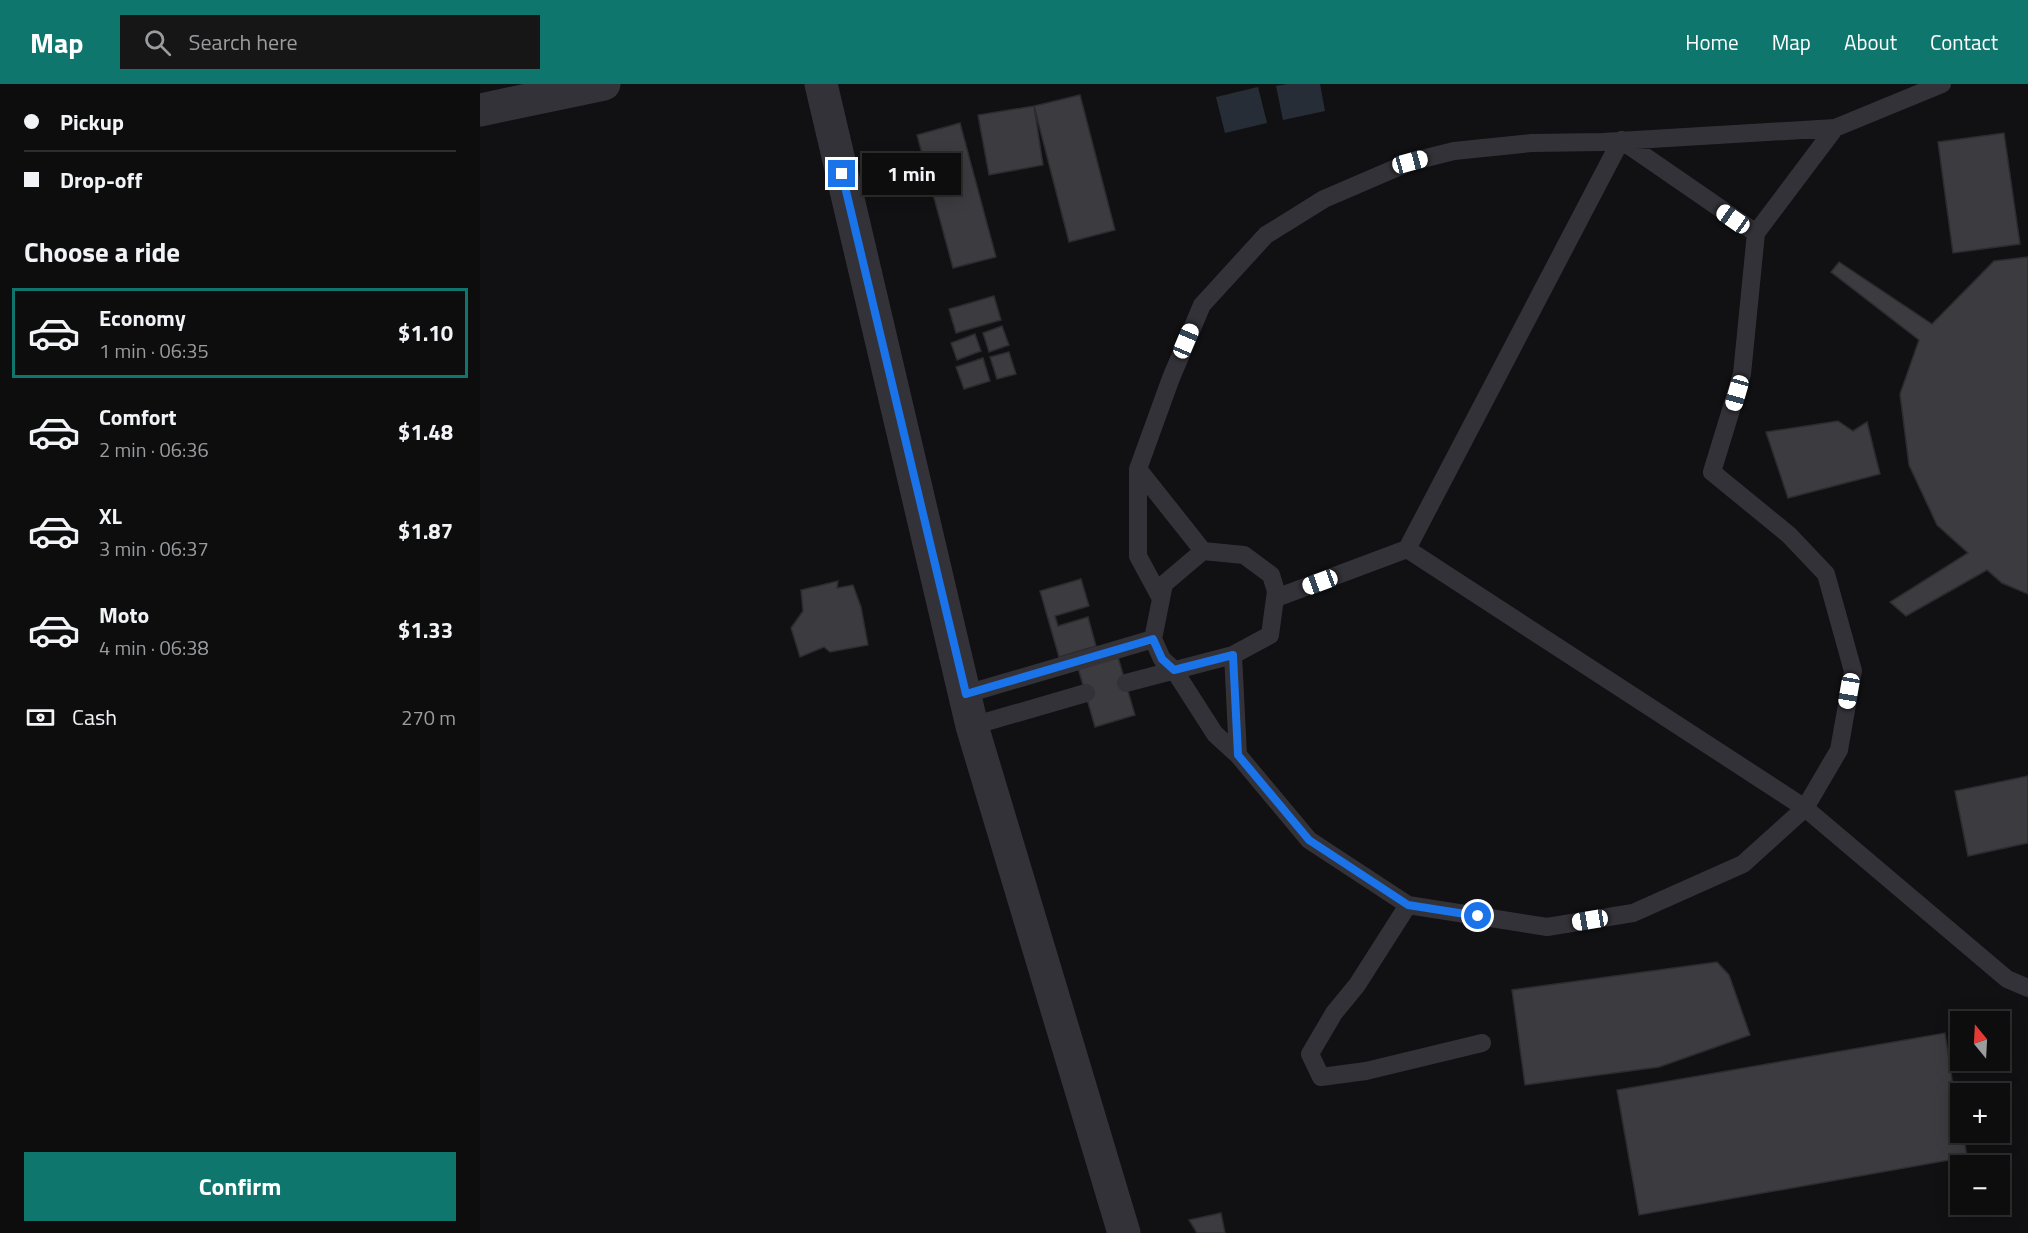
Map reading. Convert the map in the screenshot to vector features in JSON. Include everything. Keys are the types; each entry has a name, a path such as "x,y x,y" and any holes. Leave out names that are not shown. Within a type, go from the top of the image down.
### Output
{"street":[{"path":"480,110 519,94 604,84"},
{"path":"821,84 972,726 1124,1233"}],"lane":[{"path":"1126,683 1233,655 1270,636 1276,598 1271,575 1244,555 1203,551 1164,584 1160,595 1138,556 1138,469 1171,378 1202,305 1266,235 1324,199 1410,162 1474,148 1532,143 1835,128 1942,84"},
{"path":"1164,584 1153,639 1162,659 1174,670 1215,735 1238,755 1309,840 1408,905 1547,927 1633,913 1743,864 1805,808 1839,750 1852,671 1826,574 1789,536 1712,472 1742,374 1756,233 1835,128"},
{"path":"1621,140 1756,233"},
{"path":"1276,598 1407,549 1621,140"},
{"path":"1138,469 1203,551"},
{"path":"1407,549 1805,808 2007,979 2028,988"},
{"path":"966,694 1153,639"},
{"path":"1233,655 1238,755"},
{"path":"972,726 1086,693"},
{"path":"1408,905 1357,985 1334,1013 1310,1054 1321,1077 1366,1071 1482,1042"}],"shaded area":[{"path":"1320,84 1325,111 1283,120 1276,86"},
{"path":"1258,87 1267,123 1225,133 1216,97"}],"building":[{"path":"1080,95 1115,230 1069,242 1034,106"},
{"path":"1034,106 1043,165 989,175 978,115"},
{"path":"960,123 996,257 953,268 917,135"},
{"path":"2004,133 2020,244 1953,253 1938,142"},
{"path":"2028,257 2028,594 2002,583 1987,570 1906,616 1890,602 1968,553 1937,525 1909,465 1900,394 1919,340 1831,272 1839,262 1932,324 1994,261"},
{"path":"994,296 1001,320 956,333 949,309"},
{"path":"1002,326 1009,345 989,352 983,333"},
{"path":"975,334 981,351 957,360 951,343"},
{"path":"1009,352 1016,374 997,379 990,357"},
{"path":"983,358 990,381 964,389 956,367"},
{"path":"1838,421 1853,431 1867,422 1880,474 1788,498 1766,432"},
{"path":"1081,579 1089,606 1055,616 1058,626 1088,617 1096,646 1059,657 1040,591"},
{"path":"838,581 837,588 853,585 861,607 868,645 830,652 824,647 800,657 791,628 803,611 801,590"},
{"path":"1118,657 1135,715 1095,727 1078,668"},
{"path":"2028,776 2028,843 1968,856 1955,791"},
{"path":"1717,962 1729,975 1750,1035 1659,1067 1525,1085 1512,990"},
{"path":"1945,1033 1953,1083 1950,1083 1950,1143 1965,1143 1967,1155 1950,1155 1950,1160 1639,1215 1617,1090"},
{"path":"1221,1213 1225,1233 1197,1233 1189,1220"}],"route":[{"path":"842,174 966,694 1153,639 1162,659 1174,670 1233,655 1238,755 1309,840 1408,905 1478,916"}]}
